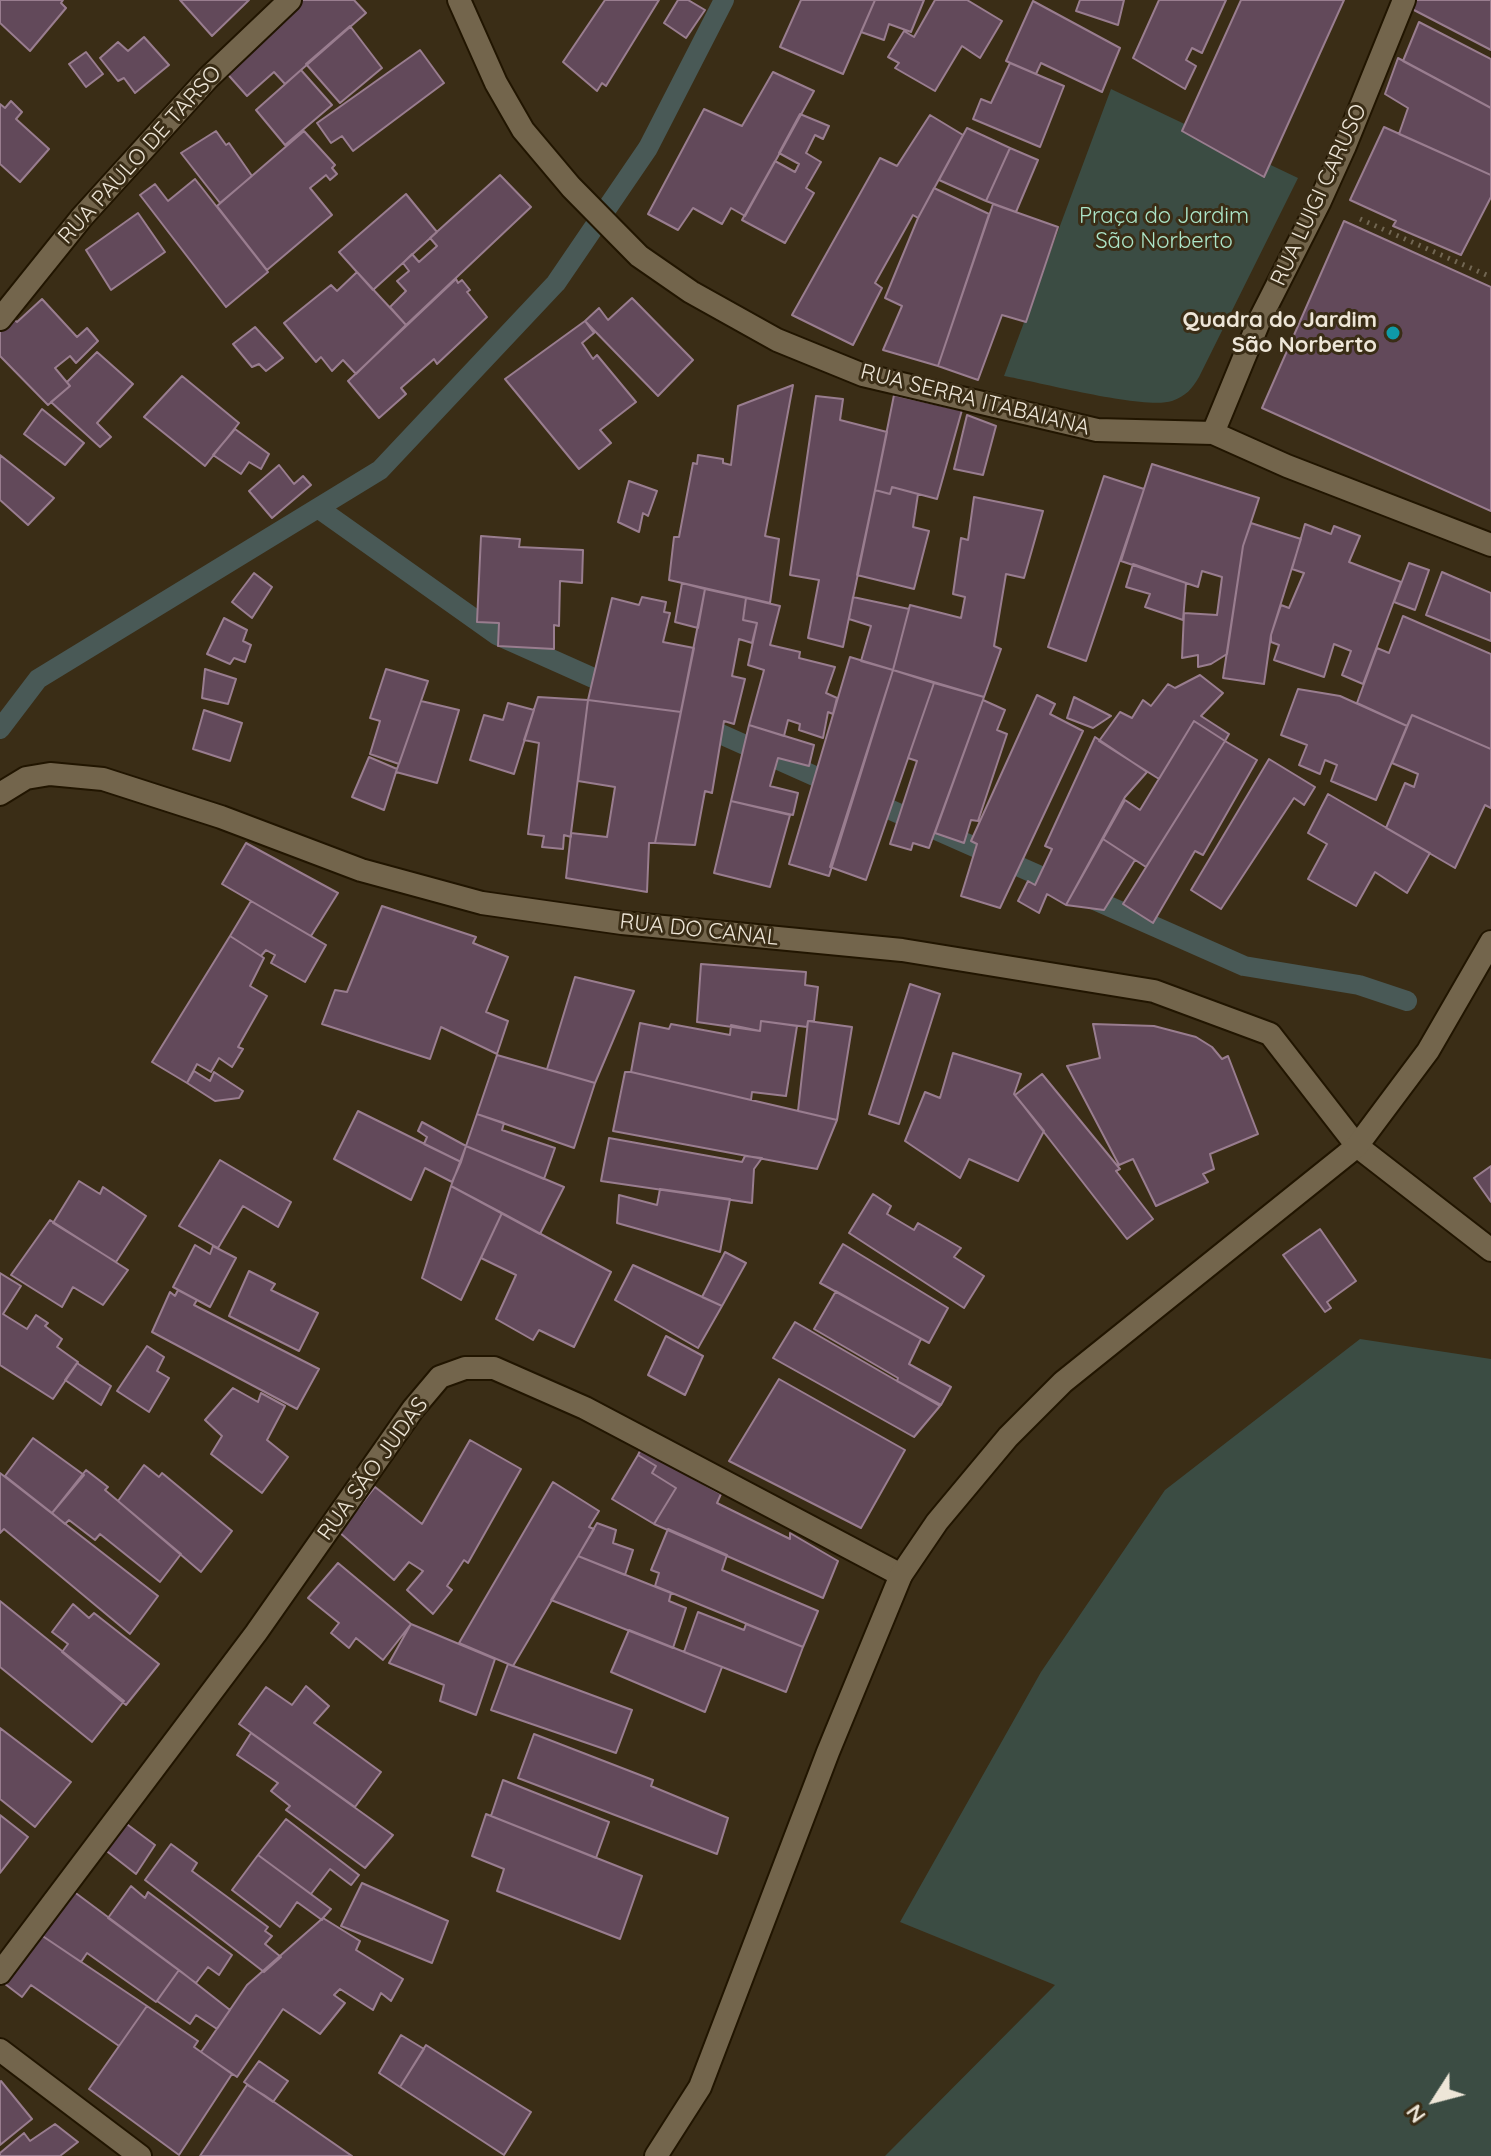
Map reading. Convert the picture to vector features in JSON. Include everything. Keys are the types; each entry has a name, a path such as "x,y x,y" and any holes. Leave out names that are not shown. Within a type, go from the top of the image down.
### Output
{"street":[{"name":"RUA PAULO DE TARSO","path":"0,319 82,217 134,159 208,78 290,0"},
{"name":"RUA SERRA ITABAIANA","path":"459,0 496,83 523,130 571,187 639,256 691,292 777,340 863,375 1097,430 1213,433 1287,466 1491,545"},
{"name":"RUA LUIGI CARUSO","path":"1213,433 1260,319 1320,201 1404,0"},
{"name":"RUA DO CANAL","path":"0,794 26,778 50,774 103,779 221,817 361,870 482,903 622,923 902,950 1154,991 1270,1034 1357,1146 1491,1250"},
{"path":"656,2156 700,2087 828,1752 901,1575 970,1480 1063,1382 1357,1146 1428,1051 1491,942"},
{"name":"RUA SÃO JUDAS","path":"0,1973 256,1633 413,1409 440,1377 465,1368 494,1368 585,1408 901,1575"},
{"path":"0,2050 140,2156"}],"path":[{"path":"1320,201 1491,277"}],"green space":[{"name":"Praça do Jardim São Norberto","path":"1111,89 1298,178 1199,377 1188,392 1172,401 1158,403 1116,399 1004,376"},
{"path":"1360,1339 1491,1359 1491,2156 885,2156 1055,1985 900,1922 1041,1672 1165,1490"}],"building":[{"path":"0,0 63,0 61,3 66,8 30,51 0,23"},
{"path":"180,0 249,0 212,36"},
{"path":"300,0 354,0 366,13 285,84 274,72 247,96 223,69"},
{"path":"605,0 659,0 606,86 602,83 597,91 563,62"},
{"path":"678,0 688,0 705,10 686,38 664,23"},
{"path":"801,0 875,0 843,74 780,47"},
{"path":"875,0 924,0 911,32 889,24 884,40 861,32"},
{"path":"935,0 967,0 1002,21 980,58 962,46 935,91 895,68 899,63 888,57 904,31 914,37"},
{"path":"1080,0 1124,0 1118,25 1076,11"},
{"path":"1159,0 1226,0 1202,53 1192,48 1186,60 1196,66 1185,89 1133,58"},
{"path":"1241,0 1344,0 1264,177 1182,131"},
{"path":"1415,0 1491,0 1491,50 1412,9"},
{"path":"1033,1 1120,48 1102,92 1041,63 1036,74 1006,61"},
{"path":"1419,22 1491,59 1491,108 1403,61"},
{"path":"350,26 382,68 340,103 306,64"},
{"path":"144,37 169,65 135,93 124,78 118,81 100,58 118,42 128,51"},
{"path":"420,50 444,83 353,151 342,136 331,143 317,123"},
{"path":"86,52 103,74 86,87 69,64"},
{"path":"1398,58 1491,108 1491,175 1399,134 1408,108 1385,94"},
{"path":"1010,63 1064,86 1040,147 973,119 981,99 991,103"},
{"path":"301,70 332,105 285,145 256,110"},
{"path":"773,72 814,91 745,216 731,208 722,224 693,208 678,230 648,214 704,109 742,126"},
{"path":"11,101 22,112 16,119 49,149 20,182 0,164 0,104 5,108"},
{"path":"800,114 829,126 823,139 815,135 806,153 821,162 806,188 814,193 785,243 742,220 775,161 795,172 799,164 779,153"},
{"path":"930,115 963,135 918,218 913,215 875,283 882,288 853,345 792,315 880,158 897,166"},
{"path":"1384,127 1491,175 1491,197 1461,255 1393,226 1396,221 1350,200"},
{"path":"967,128 1010,148 986,201 939,180"},
{"path":"216,131 226,145 229,143 252,176 220,203 181,153"},
{"path":"304,131 335,165 332,168 337,174 330,180 326,175 310,188 332,215 267,270 217,206"},
{"path":"1010,148 1038,160 1016,212 986,201"},
{"path":"500,175 531,207 406,325 390,307 406,291 397,281 409,271 403,263 412,254 419,262 437,246 430,238"},
{"path":"195,179 268,272 226,307 140,195 155,184 168,201"},
{"path":"934,188 989,214 938,366 883,350 902,306 885,298 918,218"},
{"path":"406,194 437,232 373,290 339,252"},
{"path":"993,204 1058,227 1026,322 1002,315 978,380 938,366"},
{"path":"138,213 165,252 111,290 86,250"},
{"name":"Quadra do Jardim São Norberto","path":"1344,221 1491,287 1491,511 1262,408"},
{"path":"357,272 406,325 356,374 343,360 332,371 321,357 316,362 284,323 331,285 337,291"},
{"path":"456,279 458,283 462,280 470,290 467,292 487,317 437,364 434,359 401,388 406,394 379,418 348,381"},
{"path":"632,298 693,360 658,396 585,321 599,308 608,320"},
{"path":"42,299 77,337 87,328 98,341 76,363 70,356 55,368 70,386 48,405 0,356 0,329 12,318 17,322"},
{"path":"585,321 594,333 582,343 593,359 597,355 636,402 600,430 611,443 579,469 505,379"},
{"path":"255,327 283,358 266,371 259,364 252,367 233,344"},
{"path":"97,352 133,384 97,423 111,437 100,447 51,402 70,386 67,382"},
{"path":"182,376 239,423 205,466 144,417"},
{"path":"793,385 765,536 779,539 770,603 669,580 674,537 679,537 693,463 697,464 698,455 723,459 723,463 731,465 738,406"},
{"path":"894,395 962,410 937,499 892,487 890,494 875,490"},
{"path":"816,396 843,399 840,420 887,432 843,647 808,638 819,580 790,575"},
{"path":"42,409 84,443 65,465 24,434"},
{"path":"967,415 996,426 983,475 954,469"},
{"path":"235,429 269,454 261,469 249,462 241,474 213,455"},
{"path":"0,455 54,498 28,525 0,500"},
{"path":"1152,464 1259,498 1243,546 1227,654 1211,664 1198,667 1198,655 1182,658 1184,613 1217,615 1222,577 1202,571 1198,587 1121,561"},
{"path":"279,465 294,484 303,476 311,485 272,518 249,491"},
{"path":"1104,476 1144,489 1086,661 1048,647"},
{"path":"629,481 657,491 648,516 643,513 639,532 618,522"},
{"path":"892,487 918,494 913,527 929,531 914,589 857,575 875,490 890,494"},
{"path":"974,497 1043,511 1024,578 1006,574 994,646 1001,649 984,697 893,670 910,605 961,618 965,597 953,594 961,538 968,540"},
{"path":"1251,523 1301,539 1271,635 1264,684 1223,678 1243,546"},
{"path":"1305,524 1331,534 1334,526 1360,536 1349,562 1401,582 1363,684 1342,675 1351,651 1334,644 1324,677 1274,660 1279,645 1271,642 1271,635 1281,605 1289,608 1304,573 1292,569"},
{"path":"481,536 520,539 519,547 583,550 582,583 560,581 559,626 554,625 554,649 498,646 499,623 477,622"},
{"path":"1409,563 1429,570 1415,610 1394,602"},
{"path":"1133,564 1186,583 1183,620 1145,607 1150,594 1126,587"},
{"path":"1442,572 1491,593 1491,641 1426,615"},
{"path":"254,573 272,587 252,618 232,602"},
{"path":"682,583 705,589 698,628 675,622"},
{"path":"705,589 746,598 743,620 757,623 752,643 739,639 732,676 745,679 734,724 724,721 712,793 705,791 695,845 655,843"},
{"path":"642,597 666,602 664,612 670,613 663,642 694,648 681,712 588,700 612,598 639,605"},
{"path":"853,597 909,609 893,670 861,661 871,626 849,619"},
{"path":"746,598 780,606 770,645 800,652 799,658 835,667 826,693 837,698 833,714 828,712 823,738 799,730 800,724 788,720 784,736 749,725 764,670 748,665 757,623 743,620"},
{"path":"1403,616 1491,654 1491,749 1412,715 1407,726 1357,703 1377,648 1389,653"},
{"path":"224,618 247,630 243,641 251,645 245,662 234,658 230,664 207,654"},
{"path":"850,657 893,670 829,876 789,864"},
{"path":"205,669 236,679 228,704 202,698"},
{"path":"386,669 428,681 399,764 370,754 380,721 370,718"},
{"path":"893,670 934,683 866,880 830,867"},
{"path":"1200,675 1223,693 1201,716 1229,734 1225,741 1194,721 1159,779 1099,741 1120,712 1132,718 1143,700 1151,706 1168,684 1175,688"},
{"path":"934,683 984,697 929,848 913,843 911,850 890,844 917,761 908,758"},
{"path":"1298,689 1340,696 1407,726 1376,800 1331,781 1337,765 1325,760 1320,774 1299,765 1307,745 1281,735"},
{"path":"1037,695 1055,704 1050,714 1083,731 1000,908 961,896 977,844 971,841"},
{"path":"538,697 588,700 571,837 564,835 563,849 542,847 544,836 528,834 539,743 524,740"},
{"path":"1074,697 1111,716 1093,728 1067,718"},
{"path":"588,700 681,712 655,843 649,843 647,892 566,878 571,833 607,837 615,787 578,781"},
{"path":"983,700 1005,710 997,730 1007,734 978,821 971,820 964,843 935,833"},
{"path":"421,701 459,710 437,783 396,772"},
{"path":"508,703 534,710 514,774 470,760 484,715 503,720"},
{"path":"204,710 242,723 230,761 193,749"},
{"path":"1412,715 1491,749 1491,808 1485,805 1455,868 1386,828 1405,783 1414,787 1418,774 1392,763"},
{"path":"1194,721 1225,741 1146,867 1103,839 1125,800 1140,810"},
{"path":"749,725 814,745 809,766 778,758 770,786 798,793 793,815 731,801"},
{"path":"1095,737 1147,772 1125,797 1066,905 1047,894 1039,913 1018,901 1028,881 1035,885 1052,849 1045,846"},
{"path":"1225,741 1257,760 1203,855 1195,851 1153,923 1123,904"},
{"path":"369,757 397,769 384,810 352,797"},
{"path":"1269,759 1315,787 1304,805 1294,798 1221,909 1191,890"},
{"path":"1328,794 1430,853 1407,893 1375,872 1356,906 1308,879 1327,844 1308,833"},
{"path":"731,801 790,815 770,887 714,873"},
{"path":"1103,839 1135,860 1104,910 1066,905"},
{"path":"246,843 338,893 311,936 222,884"},
{"path":"251,901 326,945 305,982 271,963 275,955 266,950 261,956 230,936"},
{"path":"382,906 476,937 473,943 508,957 486,1012 508,1021 497,1054 441,1027 430,1059 322,1024 335,990 347,992"},
{"path":"230,936 264,958 250,986 267,996 238,1047 243,1049 232,1067 219,1058 211,1072 197,1064 187,1083 152,1062"},
{"path":"701,964 806,972 805,985 818,987 814,1021 808,1021 807,1027 761,1021 760,1031 697,1022"},
{"path":"575,977 634,991 595,1083 547,1069"},
{"path":"910,984 940,994 899,1124 869,1114"},
{"path":"761,1021 797,1026 786,1096 752,1092 751,1100 631,1072 640,1023 669,1029 671,1024 730,1035 731,1025 760,1031"},
{"path":"808,1021 852,1027 837,1120 798,1111"},
{"path":"1093,1024 1154,1026 1196,1037 1212,1047 1222,1059 1228,1056 1258,1134 1210,1154 1214,1169 1203,1174 1208,1182 1156,1206 1133,1159 1119,1165 1067,1066 1100,1058"},
{"path":"953,1053 1021,1074 1014,1094 1044,1131 1018,1181 969,1159 960,1178 905,1141 925,1092 940,1098"},
{"path":"497,1055 595,1083 574,1148 477,1114"},
{"path":"194,1071 210,1081 214,1072 243,1091 239,1098 215,1101 187,1083"},
{"path":"625,1072 837,1120 817,1169 613,1131"},
{"path":"1042,1074 1120,1169 1116,1171 1153,1219 1127,1239 1015,1095"},
{"path":"358,1111 461,1162 452,1182 425,1168 411,1200 334,1159"},
{"path":"477,1114 504,1123 502,1130 555,1148 544,1179 466,1146"},
{"path":"422,1122 466,1146 461,1162 424,1144 427,1137 418,1131"},
{"path":"609,1138 742,1162 745,1156 762,1158 754,1169 752,1203 601,1181"},
{"path":"466,1146 564,1187 540,1234 451,1186"},
{"path":"220,1160 291,1202 278,1227 243,1206 218,1248 179,1226"},
{"path":"1491,1166 1491,1202 1474,1178"},
{"path":"79,1181 100,1194 103,1187 146,1216 116,1262 53,1223"},
{"path":"451,1186 502,1213 461,1300 422,1278"},
{"path":"660,1189 730,1199 720,1252 617,1223 619,1195 657,1205"},
{"path":"873,1194 891,1206 887,1214 914,1230 918,1223 961,1248 954,1257 984,1276 964,1308 849,1233"},
{"path":"502,1213 611,1272 574,1347 539,1330 533,1340 496,1319 516,1275 481,1258"},
{"path":"50,1220 128,1270 103,1305 73,1287 62,1307 11,1275"},
{"path":"1320,1229 1356,1281 1327,1302 1331,1308 1325,1312 1283,1255"},
{"path":"843,1244 948,1308 929,1343 820,1283"},
{"path":"195,1245 210,1254 213,1246 236,1258 210,1307 173,1287"},
{"path":"725,1252 746,1263 722,1306 702,1297"},
{"path":"633,1265 722,1306 698,1348 615,1300"},
{"path":"249,1271 275,1284 271,1290 318,1313 299,1351 229,1316"},
{"path":"0,1273 21,1286 3,1314 27,1329 36,1315 62,1339 57,1347 78,1362 53,1399 0,1365"},
{"path":"178,1290 197,1300 194,1305 319,1369 297,1409 152,1332 170,1292 175,1296"},
{"path":"836,1291 921,1339 909,1364 951,1387 941,1405 814,1329"},
{"path":"795,1322 940,1406 914,1437 773,1358"},
{"path":"666,1336 703,1356 685,1395 648,1375"},
{"path":"147,1346 164,1357 157,1371 169,1378 149,1412 117,1391"},
{"path":"77,1363 111,1386 101,1405 65,1380"},
{"path":"779,1379 905,1450 861,1528 729,1461"},
{"path":"233,1388 258,1402 261,1393 285,1406 267,1440 288,1457 262,1493 211,1454 222,1436 205,1420"},
{"path":"33,1438 84,1475 52,1513 5,1476"},
{"path":"470,1440 521,1469 468,1563 464,1560 447,1586 452,1590 433,1614 407,1590 423,1571 409,1562 394,1580 339,1532 375,1487 422,1524"},
{"path":"641,1449 721,1494 717,1503 790,1539 790,1533 838,1561 823,1598 654,1524 676,1488 652,1473 656,1466 638,1455"},
{"path":"638,1455 656,1466 652,1473 676,1488 654,1524 612,1499"},
{"path":"144,1465 159,1477 162,1473 232,1531 201,1572 118,1501"},
{"path":"86,1470 181,1554 160,1582 100,1534 95,1540 69,1520 65,1524 52,1513"},
{"path":"0,1473 158,1596 130,1634 4,1529 0,1533"},
{"path":"553,1482 599,1511 589,1527 594,1529 513,1666 459,1643"},
{"path":"597,1523 616,1530 613,1543 633,1550 625,1575 578,1556"},
{"path":"668,1529 727,1555 722,1570 818,1611 803,1647 655,1586 659,1573 651,1570"},
{"path":"578,1556 671,1593 669,1601 686,1608 673,1648 551,1600"},
{"path":"338,1563 411,1624 383,1660 356,1638 349,1648 331,1633 339,1623 308,1598"},
{"path":"0,1601 124,1701 92,1742 0,1667"},
{"path":"73,1604 89,1618 94,1613 159,1664 126,1705 62,1652 68,1644 52,1632"},
{"path":"698,1612 744,1630 746,1624 803,1647 786,1692 684,1652"},
{"path":"411,1624 495,1659 476,1715 440,1701 444,1685 389,1663"},
{"path":"629,1630 722,1667 705,1712 611,1672"},
{"path":"508,1664 632,1710 616,1753 491,1710"},
{"path":"306,1686 329,1706 314,1723 381,1772 355,1807 239,1724 266,1687 292,1705"},
{"path":"0,1728 71,1782 35,1827 0,1799"},
{"path":"251,1733 393,1835 365,1868 286,1810 290,1806 271,1791 278,1783 237,1755"},
{"path":"534,1734 653,1780 651,1786 728,1818 717,1854 518,1778"},
{"path":"503,1780 609,1822 596,1858 491,1816"},
{"path":"486,1814 642,1876 620,1939 497,1891 504,1869 472,1856"},
{"path":"0,1815 28,1837 0,1873"},
{"path":"286,1819 359,1875 351,1885 330,1869 311,1894 258,1855"},
{"path":"124,1822 155,1845 136,1874 104,1849"},
{"path":"171,1844 197,1863 192,1871 268,1927 265,1931 272,1936 265,1944 281,1957 264,1972 145,1880"},
{"path":"258,1855 331,1909 322,1920 297,1902 280,1927 232,1890"},
{"path":"362,1883 448,1921 432,1963 341,1926"},
{"path":"131,1886 145,1898 148,1892 232,1955 219,1975 208,1967 196,1983 108,1918"},
{"path":"73,1891 179,1970 156,2002 87,1953 81,1962 41,1935"},
{"path":"323,1918 360,1941 356,1950 403,1979 391,2001 381,1993 373,2010 340,1989 334,1995 345,2003 320,2034 283,2009 237,2077 201,2052 247,1985"},
{"path":"41,1935 147,2006 119,2046 31,1985 22,1997 5,1984"},
{"path":"179,1970 230,2010 217,2029 196,2015 190,2024 157,2001"},
{"path":"147,2006 198,2041 194,2047 232,2074 179,2155 89,2089"},
{"path":"401,2035 424,2049 400,2087 379,2073"},
{"path":"426,2045 531,2112 504,2155 400,2087"},
{"path":"259,2061 288,2081 273,2102 244,2082"},
{"path":"0,2082 32,2119 0,2145"},
{"path":"247,2085 264,2095 352,2156 200,2156"},
{"path":"55,2124 78,2142 60,2156 0,2156 24,2133 30,2141"}],"waterway":[{"path":"0,729 38,679 380,470 556,283 648,148 724,0"},
{"path":"318,508 497,635 618,689"},
{"path":"698,724 837,786"},
{"path":"866,799 1244,966 1359,985 1407,1001"}],"place":[{"name":"Quadra do Jardim São Norberto","path":"1393,333"}]}
